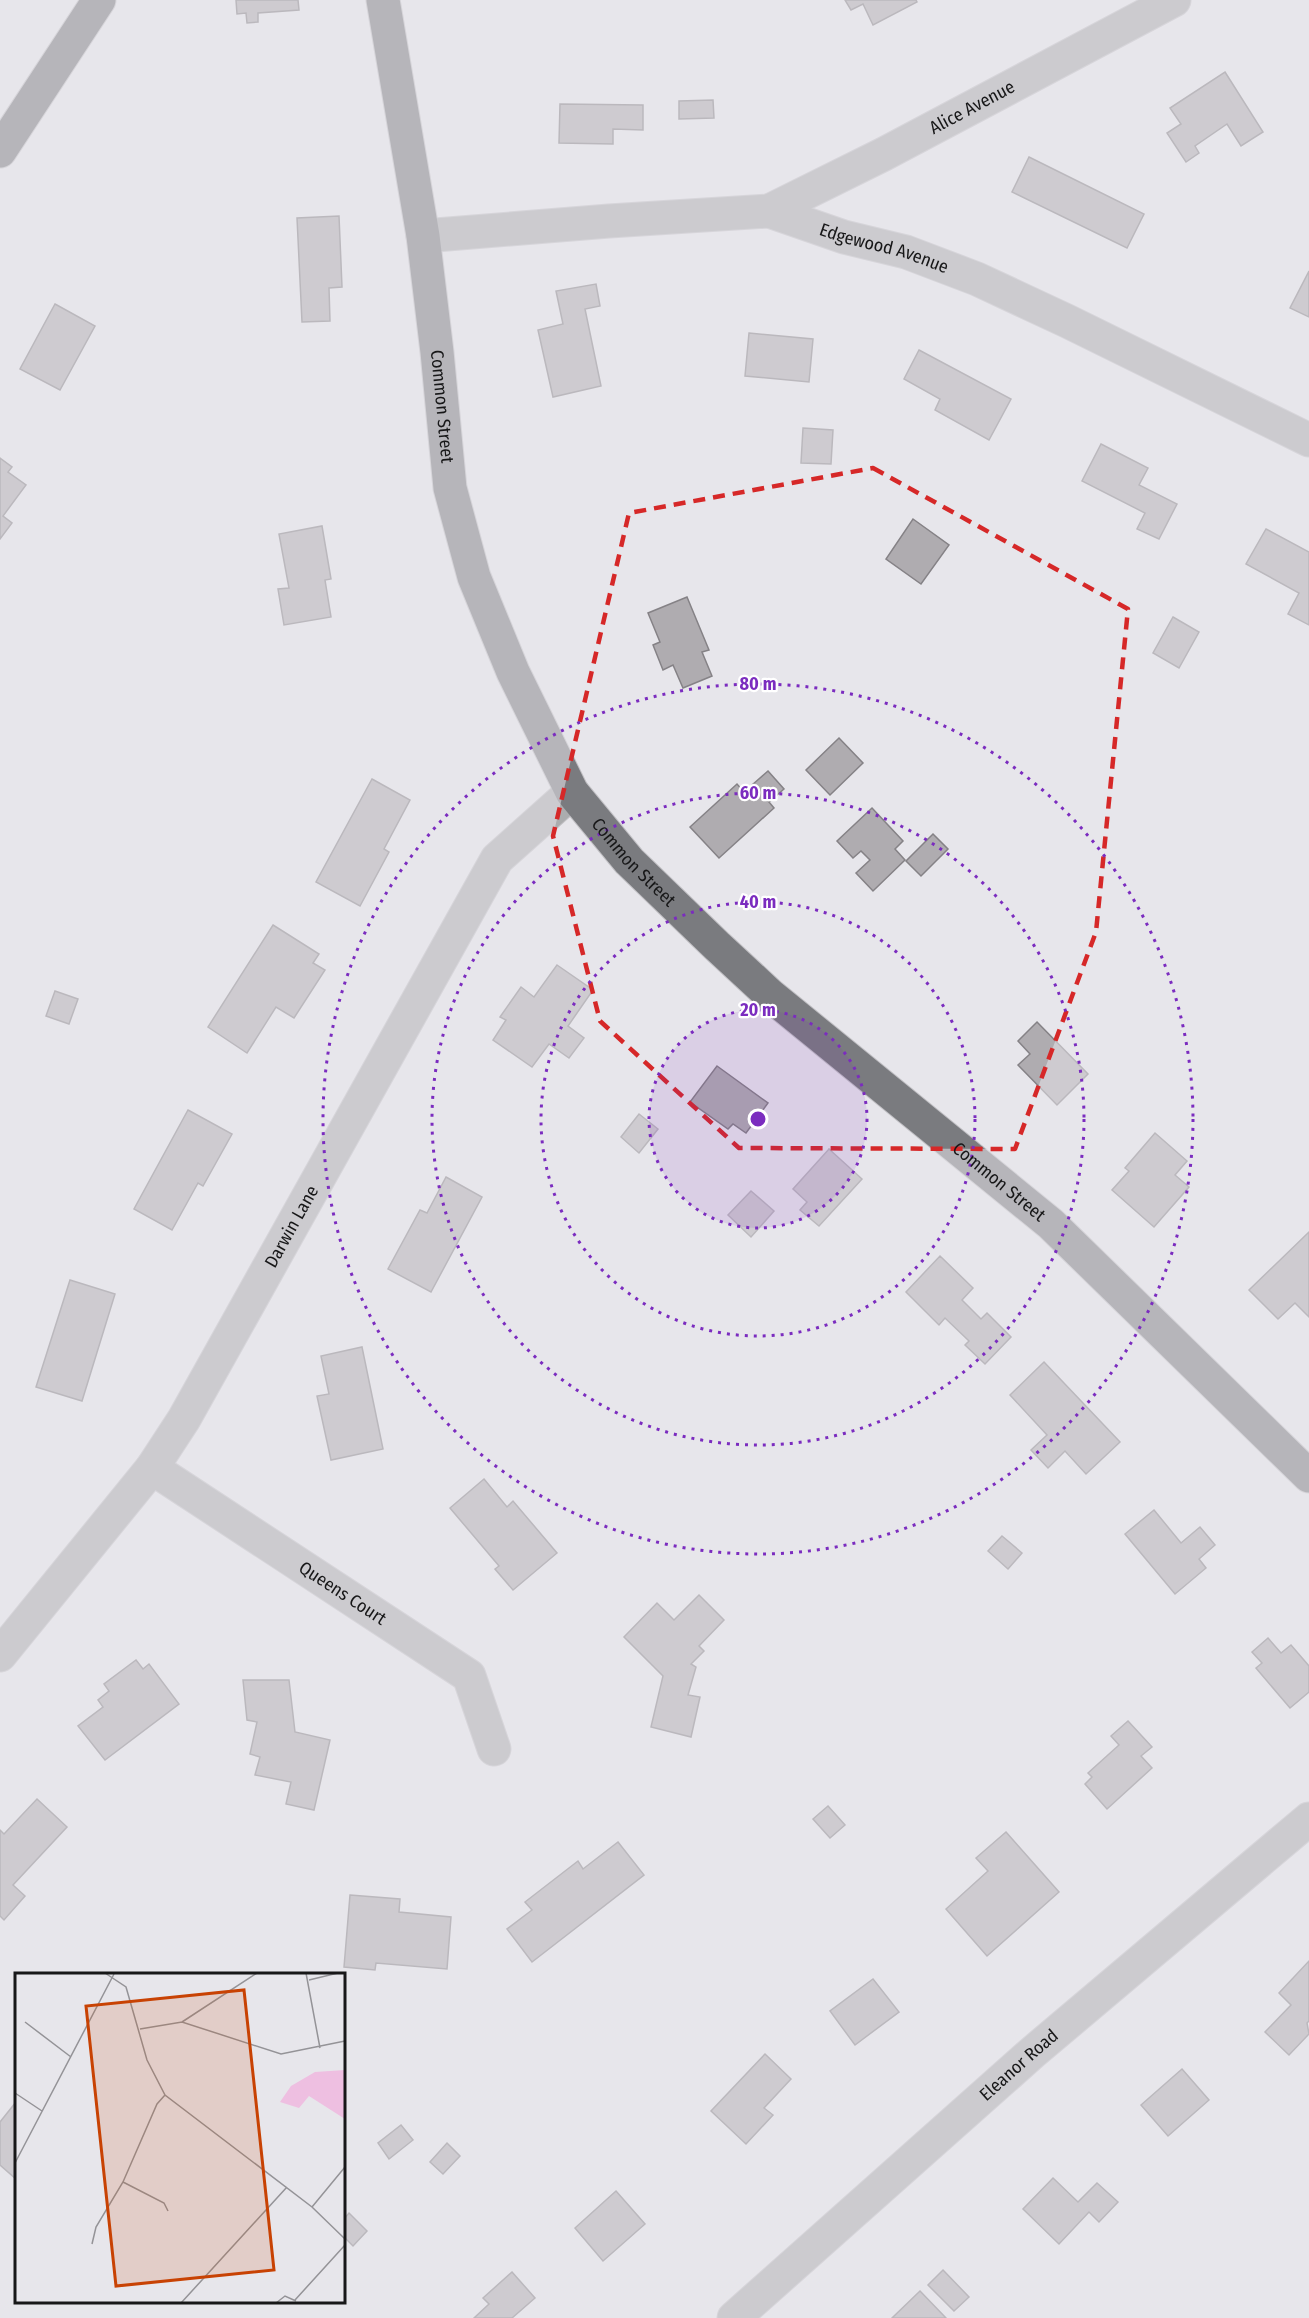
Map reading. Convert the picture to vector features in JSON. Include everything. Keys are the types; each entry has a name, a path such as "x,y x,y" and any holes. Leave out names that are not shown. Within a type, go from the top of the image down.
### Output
{"main road":[{"path":"0,151 99,0"},
{"name":"Common Street","path":"383,0 423,236 450,488 474,577 513,672 572,792 629,861 770,995 1051,1224 1309,1476"}],"street":[{"name":"Alice Avenue","path":"769,211 884,154 1174,0"},
{"name":"Edgewood Avenue","path":"423,236 609,220 769,211 844,237 906,252 977,279 1309,440"},
{"name":"Darwin Lane","path":"0,1655 152,1468 184,1419 497,859 572,792"},
{"name":"Queens Court","path":"152,1468 469,1676 494,1749"},
{"name":"Eleanor Road","path":"734,2318 1032,2053 1309,1819"}],"highlighted area":[{"path":"873,468 1128,609 1096,932 1015,1149 739,1148 600,1021 553,836 629,513"}],"building":[{"path":"236,0 298,0 299,10 258,13 258,22 247,23 246,13 237,14"},
{"path":"845,0 916,0 917,2 873,25 863,4 851,10"},
{"path":"1225,72 1263,132 1241,146 1227,124 1195,146 1199,153 1186,162 1167,133 1181,124 1170,108"},
{"path":"713,100 714,118 679,119 679,101"},
{"path":"560,104 643,105 643,130 613,129 613,144 559,143"},
{"path":"1029,157 1144,214 1127,248 1012,192"},
{"path":"339,216 342,287 329,288 330,321 302,322 297,218"},
{"path":"1309,271 1309,317 1290,308"},
{"path":"596,284 600,306 585,309 601,386 553,397 538,330 563,324 556,291"},
{"path":"55,304 95,326 60,390 20,369"},
{"path":"749,333 813,339 809,382 745,376"},
{"path":"919,350 1011,399 989,440 935,410 940,399 904,379"},
{"path":"803,428 833,430 831,464 801,463"},
{"path":"1101,444 1148,468 1139,485 1177,504 1159,539 1137,529 1145,513 1082,481"},
{"path":"0,458 12,467 8,472 26,485 3,516 12,523 0,539"},
{"path":"913,519 949,545 921,584 886,559"},
{"path":"322,526 331,579 325,580 331,617 284,625 278,589 289,588 279,534"},
{"path":"1266,529 1309,552 1309,625 1288,614 1299,593 1246,564"},
{"path":"687,597 709,650 702,652 712,676 683,688 673,665 663,670 653,645 660,642 648,613"},
{"path":"1173,617 1199,632 1179,668 1153,653"},
{"path":"839,738 863,763 830,795 806,770"},
{"path":"768,771 784,789 769,802 774,808 719,858 690,827 737,784 744,792"},
{"path":"372,779 410,800 384,849 389,852 360,906 316,882"},
{"path":"872,808 903,841 895,849 905,860 873,891 856,873 870,860 861,851 853,858 837,841"},
{"path":"933,834 948,849 921,876 906,861"},
{"path":"273,925 319,954 313,963 325,970 294,1018 276,1007 247,1053 208,1027"},
{"path":"557,965 593,990 568,1026 584,1038 569,1058 549,1044 532,1067 493,1040 506,1020 500,1017 521,987 534,997"},
{"path":"55,991 78,999 69,1024 46,1016"},
{"path":"1037,1022 1088,1074 1057,1105 1018,1065 1030,1054 1018,1041"},
{"path":"717,1066 768,1103 746,1133 733,1124 728,1129 690,1102"},
{"path":"188,1110 232,1134 203,1186 198,1183 172,1230 134,1209"},
{"path":"639,1114 658,1129 639,1153 621,1137"},
{"path":"1155,1133 1187,1161 1175,1175 1189,1187 1154,1227 1112,1190 1129,1171 1125,1168"},
{"path":"829,1149 862,1179 819,1226 800,1210 807,1202 793,1189"},
{"path":"446,1177 482,1197 431,1292 388,1269 420,1210 427,1213"},
{"path":"751,1191 774,1211 751,1237 728,1215"},
{"path":"1309,1232 1309,1317 1295,1303 1278,1319 1249,1290"},
{"path":"940,1256 973,1288 962,1300 981,1319 987,1313 1011,1337 985,1364 965,1345 969,1341 945,1318 939,1325 906,1292"},
{"path":"70,1280 115,1294 82,1401 36,1387"},
{"path":"362,1347 383,1449 331,1460 317,1396 329,1394 321,1356"},
{"path":"1044,1362 1120,1442 1086,1474 1065,1451 1048,1468 1031,1450 1047,1435 1010,1395"},
{"path":"484,1479 507,1507 513,1501 557,1553 513,1590 495,1569 499,1566 450,1508"},
{"path":"1154,1510 1181,1543 1200,1527 1215,1545 1199,1559 1206,1568 1175,1594 1125,1534"},
{"path":"1002,1536 1022,1553 1008,1569 988,1551"},
{"path":"699,1595 724,1620 699,1646 704,1651 691,1664 696,1667 688,1695 700,1697 691,1737 651,1727 663,1676 624,1637 657,1603 674,1620"},
{"path":"1268,1638 1281,1653 1291,1645 1309,1666 1309,1692 1290,1708 1256,1668 1262,1663 1252,1652"},
{"path":"136,1660 143,1669 149,1664 179,1704 105,1760 78,1726 103,1707 98,1700 109,1691 104,1684"},
{"path":"243,1680 289,1680 295,1732 330,1740 314,1810 286,1804 291,1782 255,1775 260,1757 250,1754 257,1722 247,1720"},
{"path":"1128,1721 1152,1747 1141,1756 1152,1768 1107,1809 1085,1784 1092,1777 1088,1773 1119,1745 1111,1736"},
{"path":"37,1799 67,1827 13,1885 25,1896 4,1920 0,1916 0,1830 4,1834"},
{"path":"828,1806 845,1825 830,1838 813,1819"},
{"path":"1006,1832 1059,1892 987,1956 946,1909 988,1871 976,1858"},
{"path":"618,1842 644,1875 532,1962 507,1929 532,1910 525,1902 578,1861 583,1869"},
{"path":"350,1895 400,1899 399,1912 451,1917 447,1969 376,1963 375,1970 344,1967"},
{"path":"1309,1961 1309,2021 1307,2023 1309,2034 1289,2055 1265,2032 1291,2005 1279,1993"},
{"path":"873,1979 899,2012 855,2045 830,2011"},
{"path":"765,2054 791,2079 764,2108 773,2115 746,2144 711,2111"},
{"path":"1182,2069 1209,2100 1168,2136 1141,2105"},
{"path":"15,2103 15,2178 0,2165 0,2122"},
{"path":"401,2125 413,2140 389,2159 378,2143"},
{"path":"447,2143 460,2156 443,2174 430,2162"},
{"path":"1053,2178 1078,2202 1097,2183 1118,2202 1099,2222 1089,2212 1059,2244 1023,2209"},
{"path":"616,2191 645,2224 603,2261 575,2228"},
{"path":"349,2213 367,2231 353,2246 345,2238 345,2218"},
{"path":"943,2270 969,2297 954,2311 928,2285"},
{"path":"512,2272 535,2298 512,2318 474,2318 489,2304 483,2298"},
{"path":"920,2291 946,2318 892,2318"}]}
